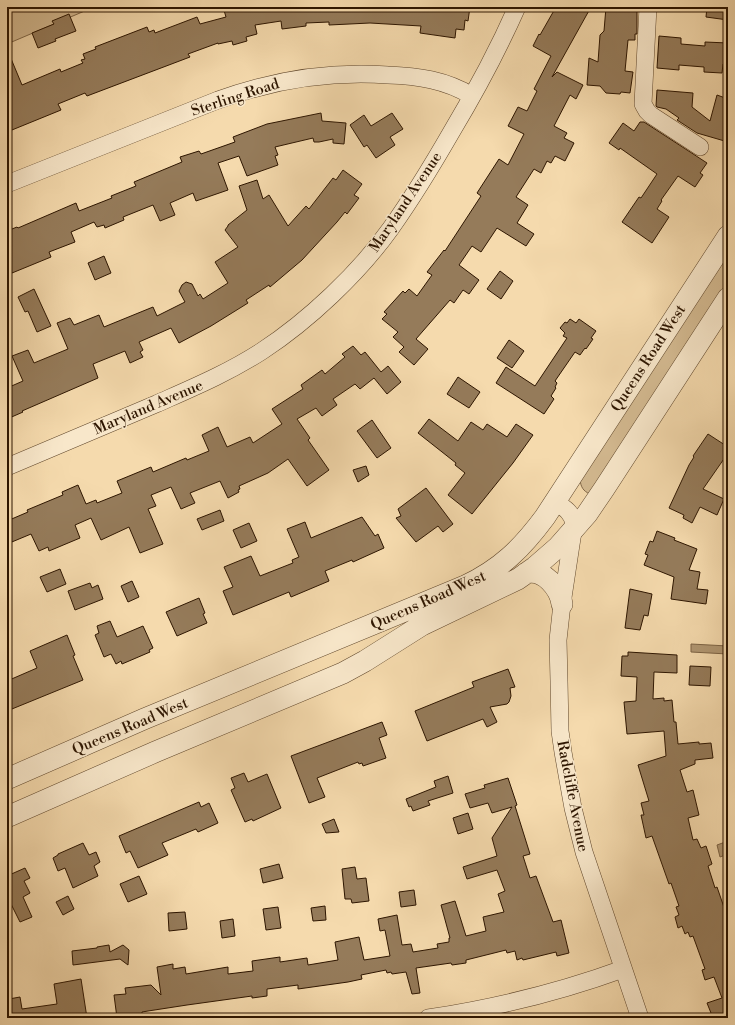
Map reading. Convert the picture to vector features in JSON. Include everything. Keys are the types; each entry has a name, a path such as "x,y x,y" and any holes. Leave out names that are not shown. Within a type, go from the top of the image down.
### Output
{"street":[{"name":"Maryland Avenue","path":"7,467 214,378 260,352 300,323 345,281 390,229 428,172 472,96 517,7"},
{"path":"648,7 643,104 651,115 700,147"},
{"name":"Sterling Road","path":"7,184 218,100 249,89 283,81 340,75 398,75 447,83 472,96"},
{"name":"Queens Road West","path":"7,779 144,719 477,580 498,567 535,531 728,236"},
{"name":"Queens Road West","path":"7,817 155,752 343,673 365,661 407,633 509,584 526,573 551,554 574,530 604,489 728,298"},
{"name":"Radcliffe Avenue","path":"555,502 567,510 574,520 574,530 562,604 558,654 560,731 566,771 584,852 640,1018"},
{"path":"526,573 530,572 539,574 552,583 559,593 562,604"},
{"path":"428,1018 496,1006 547,993 623,969"}],"shaded area":[{"path":"7,7 94,7 7,44"},
{"path":"728,249 728,285 598,485 590,494 586,492 581,485 580,480"},
{"path":"691,644 728,646 728,654 691,652"},
{"path":"728,841 728,854 720,857 717,845"}],"building":[{"path":"223,7 470,7 468,21 465,20 464,30 456,29 455,38 420,33 421,26 370,23 329,25 329,22 306,23 306,26 282,29 281,21 255,25 257,34 246,37 247,41 233,45 232,41 218,43 188,54 190,57 87,96 85,93 58,104 61,110 7,132 7,49 22,85 60,69 61,72 83,63 81,60 85,59 83,54 96,49 95,47 147,27 149,32 154,30 155,33 197,17 200,24 226,17"},
{"path":"556,7 591,7 552,77 557,72 583,85 576,99 570,95 554,126 567,133 564,138 574,143 565,161 555,156 551,163 547,161 541,173 534,169 516,197 528,205 517,223 534,234 526,246 497,228 481,252 472,246 459,265 479,280 469,294 463,290 454,303 450,300 416,339 428,349 414,365 399,352 404,347 393,337 398,332 382,319 387,314 384,312 403,291 405,293 409,289 417,296 432,275 427,272 444,250 445,251 481,196 477,193 499,159 508,165 524,134 508,126 518,107 527,111 537,91 534,89 551,56 533,46"},
{"path":"606,7 637,7 637,34 635,34 635,40 628,40 625,71 633,72 630,93 606,93 600,86 587,85 589,58 598,62 600,35 604,31"},
{"path":"707,7 728,7 728,20 706,17"},
{"path":"69,14 76,31 55,39 56,41 38,48 32,33 54,24 52,21"},
{"path":"659,36 681,38 681,44 705,46 705,42 728,43 728,65 723,64 722,73 704,72 704,67 679,65 679,70 657,68"},
{"path":"657,90 693,93 692,107 710,121 717,95 728,99 728,142 697,133 677,120 679,118 666,109 657,107"},
{"path":"321,113 322,121 346,123 344,144 333,143 333,139 314,142 313,138 275,147 278,155 275,156 278,165 247,176 239,156 218,163 228,190 196,201 193,193 170,203 175,215 160,221 153,205 123,217 124,220 105,228 104,225 97,227 94,222 71,232 75,242 49,252 51,257 12,273 7,261 7,231 17,227 18,228 76,203 79,211 112,198 111,196 136,186 134,182 182,162 180,157 199,151 201,154 235,142 233,137 267,124"},
{"path":"392,113 403,129 390,137 395,145 376,158 367,145 364,147 350,125 364,115 371,126"},
{"path":"640,122 644,122 707,163 700,173 703,175 695,187 678,176 661,200 662,201 657,209 669,217 652,243 622,222 639,197 641,198 657,174 620,148 619,150 609,143 623,123 634,131"},
{"path":"343,170 362,184 354,195 359,198 347,214 345,212 302,260 270,287 269,285 246,300 248,303 211,326 179,343 171,328 139,342 143,350 140,352 143,357 130,363 125,351 93,364 98,378 7,419 7,388 23,381 12,356 28,350 34,363 68,349 57,323 70,318 74,325 99,315 104,327 153,307 157,316 185,302 179,291 182,285 186,282 192,284 198,296 200,294 203,299 228,283 215,262 238,247 225,230 228,225 247,210 239,186 257,180 263,199 269,195 288,226 306,206 309,209 333,178 336,180"},
{"path":"104,256 111,273 95,280 88,263"},
{"path":"500,271 513,281 501,299 487,289"},
{"path":"34,289 51,326 37,332 28,311 25,312 18,297"},
{"path":"570,319 576,323 579,319 596,331 591,338 593,339 586,349 585,348 580,355 575,352 555,381 557,383 556,388 551,396 554,399 544,414 496,383 506,367 535,386 567,338 563,336 565,333 560,328"},
{"path":"509,340 524,351 512,368 497,358"},
{"path":"353,346 361,355 365,352 381,372 388,366 401,382 387,394 374,378 360,389 355,384 333,399 337,405 322,416 316,408 297,419 310,438 308,440 329,470 307,486 288,459 268,473 239,486 239,492 228,498 220,481 190,493 195,503 181,509 171,487 151,495 156,506 148,509 163,544 140,553 129,527 101,540 91,518 75,525 80,538 49,551 48,547 39,551 31,534 7,544 7,521 28,512 27,510 63,495 62,492 78,485 86,504 96,500 97,503 122,493 117,481 151,467 153,472 186,458 187,460 209,451 202,435 218,427 227,447 250,437 253,443 282,424 272,409 303,389 301,385 322,370 325,374 345,357 342,354"},
{"path":"458,377 480,392 469,408 447,394"},
{"path":"429,419 458,441 471,422 483,430 487,424 507,437 516,424 533,435 513,463 472,514 448,495 465,473 455,465 456,463 418,433"},
{"path":"372,420 391,448 377,458 357,431"},
{"path":"708,434 728,447 728,453 703,489 724,499 717,515 700,507 692,523 683,518 684,515 669,508 694,457 693,456"},
{"path":"366,466 369,475 358,482 353,470"},
{"path":"426,488 453,524 443,532 438,526 416,542 396,518 401,516 398,509"},
{"path":"220,510 224,521 202,530 197,519"},
{"path":"362,517 375,536 378,534 384,548 353,562 352,560 325,571 329,581 291,597 289,592 233,615 223,591 233,587 224,567 251,556 260,576 293,563 292,560 299,557 287,529 305,522 311,538"},
{"path":"249,523 257,541 241,548 233,530"},
{"path":"657,531 675,538 674,540 697,549 689,570 700,572 697,589 708,590 706,604 671,599 674,577 644,565 648,555 645,554 650,541 653,542"},
{"path":"60,569 66,584 47,592 40,577"},
{"path":"132,581 139,597 128,602 121,586"},
{"path":"90,583 92,588 98,585 103,599 75,610 68,591"},
{"path":"630,589 652,594 648,616 644,615 640,630 625,628"},
{"path":"199,598 207,623 177,636 166,612"},
{"path":"110,621 117,637 143,626 153,648 149,650 150,652 122,664 121,661 116,664 111,654 104,657 95,635 99,633 97,626"},
{"path":"67,635 75,655 73,656 83,680 7,711 7,681 37,668 30,651"},
{"path":"628,652 677,655 677,673 654,672 653,699 664,698 664,701 672,700 678,744 699,742 699,744 711,743 713,758 695,760 695,764 680,770 687,792 693,790 699,815 688,818 693,840 697,839 701,848 706,846 712,864 708,866 715,888 717,887 728,919 728,1018 713,1018 707,1003 722,998 714,977 705,980 702,970 705,969 693,936 690,937 688,932 685,934 682,926 678,928 675,917 679,915 676,907 679,906 671,883 669,884 652,836 646,838 641,815 644,815 641,803 649,801 638,765 666,756 664,731 627,734 624,702 636,701 637,677 621,676 622,656 628,656"},
{"path":"690,666 711,667 710,686 689,685"},
{"path":"508,669 515,687 510,688 511,696 507,704 490,707 497,722 487,727 483,719 427,741 415,711 474,687 472,682"},
{"path":"382,722 387,735 379,738 386,758 363,766 362,763 359,764 358,762 317,778 325,797 309,803 291,756"},
{"path":"244,773 248,782 267,774 281,808 253,821 252,819 245,822 231,790 235,788 231,778"},
{"path":"448,776 453,793 428,801 430,805 413,811 411,806 409,807 406,799 436,787 434,781"},
{"path":"508,778 530,854 523,856 530,878 536,876 553,922 561,920 569,953 557,956 556,952 523,960 522,958 517,960 515,951 507,953 506,950 466,960 466,963 452,965 451,963 416,968 420,993 412,994 406,972 392,974 391,972 387,973 386,970 361,975 362,979 348,982 298,989 298,985 267,989 267,996 252,998 252,996 187,1005 142,1012 142,1014 117,1018 114,995 126,994 125,988 151,985 161,995 157,967 173,964 173,969 185,967 186,974 228,967 228,974 253,971 252,961 280,957 280,962 307,958 308,965 338,960 335,942 359,937 364,960 390,956 385,930 380,931 378,919 397,915 402,945 411,944 413,952 438,948 437,944 449,942 450,938 441,905 455,901 466,936 486,931 483,917 504,912 498,894 505,891 497,870 467,879 463,867 497,856 492,838 512,807 492,813 488,803 470,808 465,794 485,788 484,785"},
{"path":"199,802 201,807 209,803 218,823 198,832 196,829 162,843 168,855 138,868 130,851 126,853 119,836"},
{"path":"468,813 473,829 458,834 453,818"},
{"path":"334,819 339,832 326,833 322,824"},
{"path":"83,843 89,855 96,852 100,862 94,866 98,876 73,888 65,868 58,871 53,858 58,854"},
{"path":"279,864 283,878 263,883 260,869"},
{"path":"355,867 357,879 366,878 369,901 352,903 351,899 345,899 342,869"},
{"path":"25,868 30,878 24,881 30,893 23,897 32,917 20,922 10,902 7,903 7,876"},
{"path":"139,876 147,894 128,902 120,884"},
{"path":"414,890 416,905 401,907 399,892"},
{"path":"68,896 74,909 63,915 56,902"},
{"path":"325,906 326,920 313,921 311,908"},
{"path":"278,907 281,928 266,930 263,909"},
{"path":"185,912 187,929 169,931 168,913"},
{"path":"233,919 235,936 222,938 220,921"},
{"path":"109,945 110,952 123,945 129,950 128,965 120,959 73,965 72,951"},
{"path":"81,979 87,1018 7,1018 7,1011 10,1010 9,999 20,997 22,1009 57,1004 54,984"}]}
